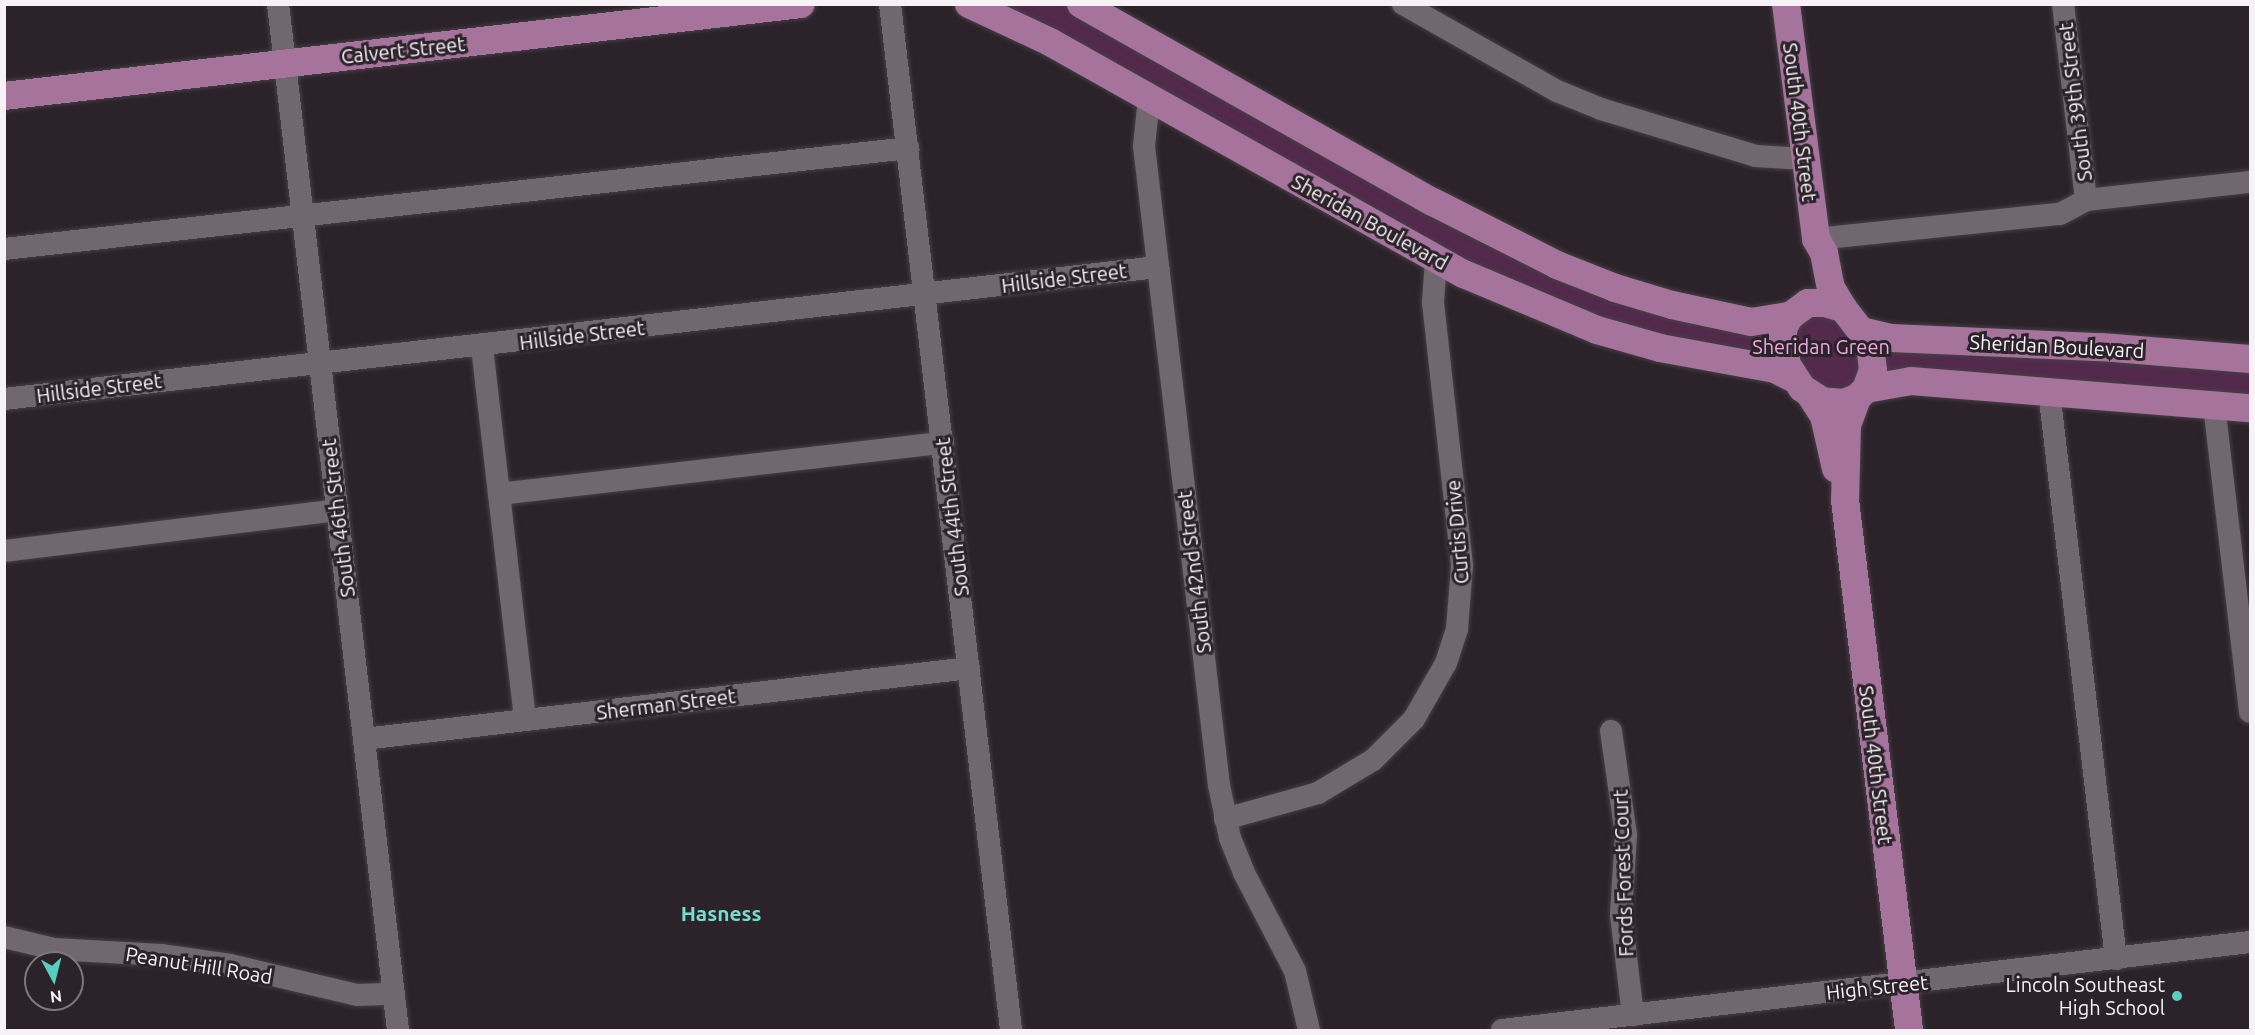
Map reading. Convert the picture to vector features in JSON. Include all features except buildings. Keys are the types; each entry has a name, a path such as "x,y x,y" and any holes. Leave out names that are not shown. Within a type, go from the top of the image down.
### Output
{"main road":[{"name":"Calvert Street","path":"4,96 801,4"},
{"name":"Sheridan Boulevard","path":"969,4 1050,42 1436,261 1598,330 1682,352 1775,369 1803,388"},
{"path":"1081,4 1425,198 1557,265 1615,288 1672,305 1752,322 1794,312 1817,302 1843,308 1865,332 1874,360 1861,394"},
{"name":"South 40th Street","path":"1786,4 1815,239 1843,308"},
{"name":"South 40th Street","path":"1794,312 1808,295 1808,253 1815,239"},
{"path":"1794,312 1782,340 1803,388 1833,403 1911,381 2250,408"},
{"name":"Sheridan Boulevard","path":"1865,332 1891,338 2102,347 2250,359"},
{"name":"South 40th Street","path":"1803,388 1824,416 1845,500 1909,1030"},
{"name":"South 40th Street","path":"1845,500 1848,426 1861,394"}],"street":[{"name":"South 46th Street","path":"278,4 398,1030"},
{"name":"South 44th Street","path":"890,4 1011,1030"},
{"path":"1404,4 1557,91 1601,109 1756,156 1804,159"},
{"name":"South 39th Street","path":"2063,4 2086,200"},
{"name":"South 42nd Street","path":"1149,98 1144,146 1225,819 1244,873 1295,970 1309,1030"},
{"path":"4,249 908,148"},
{"path":"1815,239 2060,214 2086,200 2250,182"},
{"name":"Curtis Drive","path":"1225,819 1318,793 1373,760 1414,719 1446,663 1456,629 1462,565 1433,302 1436,261"},
{"name":"Hillside Street","path":"4,399 482,347 1158,267"},
{"path":"482,347 525,720"},
{"path":"2049,391 2116,959"},
{"path":"2214,405 2250,712"},
{"path":"498,494 943,443"},
{"path":"4,551 336,510"},
{"name":"Sherman Street","path":"364,739 969,668"},
{"name":"Fords Forest Court","path":"1611,731 1626,835 1621,915 1633,1015"},
{"name":"Peanut Hill Road","path":"4,938 54,949 161,955 230,965 357,994 394,994"},
{"name":"High Street","path":"1502,1030 1608,1024 1633,1015 2250,942"}],"green space":[{"name":"Sheridan Green","path":"969,5 1081,5 1493,233 1752,322 1808,303 1865,332 2250,359 2250,408 1802,388 1597,330"}],"place":[{"name":"Lincoln Southeast High School","path":"2177,996"}],"district":[{"name":"Hasness","path":"721,913"}]}
